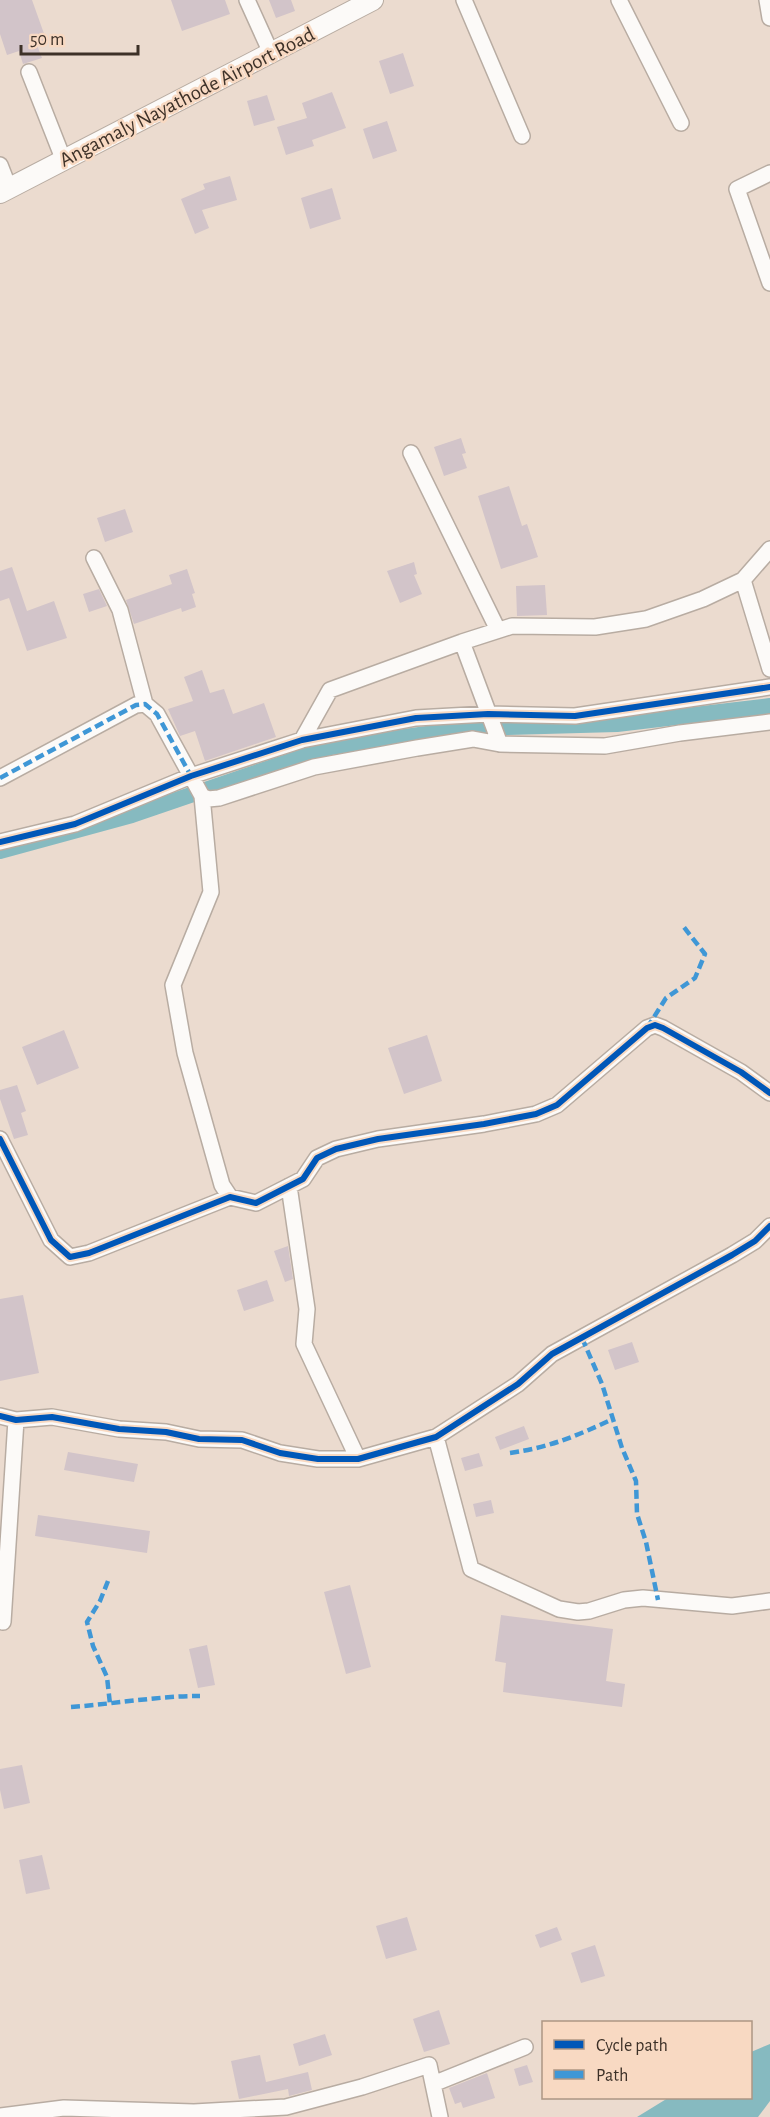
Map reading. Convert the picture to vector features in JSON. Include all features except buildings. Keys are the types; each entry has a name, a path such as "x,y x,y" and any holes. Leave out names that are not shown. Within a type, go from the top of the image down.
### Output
{"main road":[{"name":"Angamaly Nayathode Airport Road","path":"4,190 373,0"}],"street":[{"path":"248,0 271,52"},
{"path":"464,0 522,136"},
{"path":"619,0 681,123"},
{"path":"767,0 770,18"},
{"path":"30,72 64,161"},
{"path":"0,165 4,190"},
{"path":"770,173 737,189 770,283"},
{"path":"411,453 498,630"},
{"path":"302,740 330,690 512,626 595,627 646,619 703,599 743,580 770,549"},
{"path":"94,558 120,610 145,704 157,714 202,796 211,892 173,985 185,1053 222,1185 230,1197"},
{"path":"743,580 770,669"},
{"path":"462,642 500,744"},
{"path":"0,842 75,824 191,776 302,740 416,718 489,714 575,716 770,687"},
{"path":"0,778 136,705 145,704"},
{"path":"202,796 208,799 219,798 314,767 473,739 500,744 605,746 680,733 770,722"},
{"path":"0,1139 51,1240 70,1257 89,1253 230,1197 256,1203 303,1179 317,1158 336,1149 378,1139 536,1114 557,1105 647,1028 655,1025 741,1072 770,1093"},
{"path":"289,1186 307,1309 304,1344 358,1459"},
{"path":"0,1416 16,1420 52,1417 119,1428 166,1432 199,1439 242,1440 280,1453 318,1459 358,1459 436,1437 518,1384 552,1354 732,1255 755,1241 770,1226"},
{"path":"3,1622 16,1420"},
{"path":"436,1437 471,1569 559,1609 578,1612 590,1611 624,1600 643,1598 732,1606 770,1601"},
{"path":"433,2084 525,2047"},
{"path":"0,2116 64,2108 194,2112 286,2107 362,2087 429,2065 440,2117"}],"water":[{"path":"770,2044 770,2101 758,2117 637,2117 666,2099 752,2099 752,2052"}],"waterway":[{"path":"0,851 132,815 331,747 471,728 617,724 770,706"}],"marked path":[{"path":"0,778 136,705 145,704 157,714 191,776"},
{"path":"647,1028 666,998 695,978 705,954 683,926"},
{"path":"582,1338 602,1384 622,1448 636,1481 637,1514 646,1542 658,1600"},
{"path":"510,1453 538,1448 563,1440 613,1419"},
{"path":"108,1581 100,1601 87,1622 93,1646 107,1677 110,1704"},
{"path":"71,1707 200,1696"}],"cycle path":[{"path":"0,842 75,824 191,776 302,740 416,718 488,714 575,716 770,687"},
{"path":"0,1139 51,1240 70,1257 89,1253 230,1197 256,1203 303,1179 317,1158 336,1149 378,1139 536,1114 557,1105 647,1028 655,1025 741,1072 770,1093"},
{"path":"0,1416 16,1420 52,1417 119,1429 166,1432 199,1439 242,1440 280,1453 318,1459 358,1459 436,1437 518,1384 552,1354 732,1255 755,1241 770,1226"}]}
